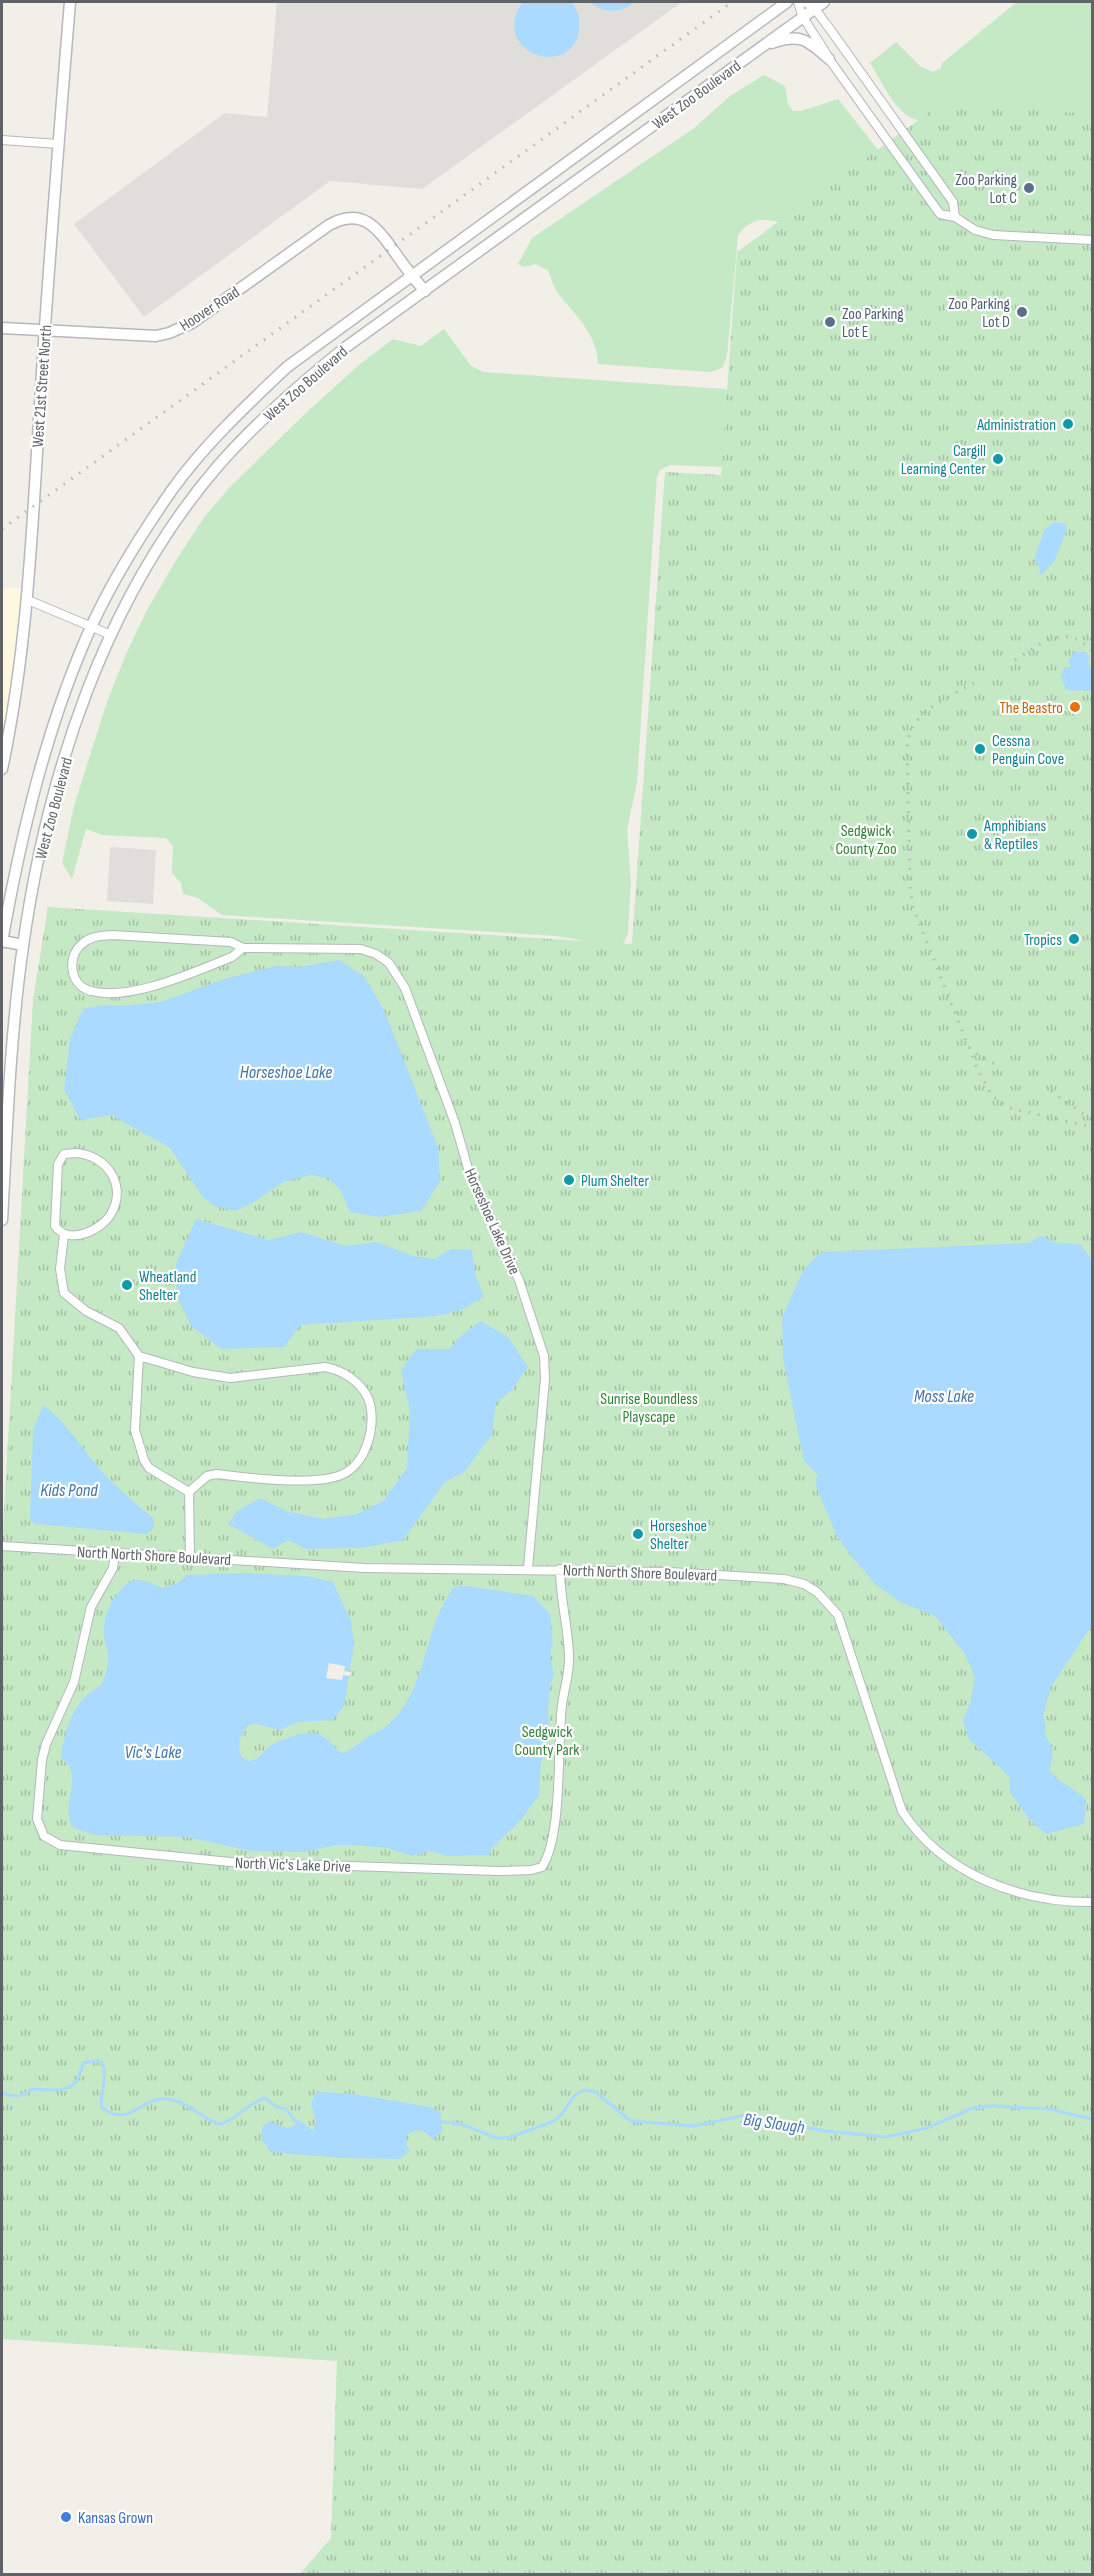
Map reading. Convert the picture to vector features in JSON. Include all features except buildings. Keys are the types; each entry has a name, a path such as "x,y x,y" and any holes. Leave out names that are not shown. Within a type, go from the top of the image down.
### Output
{"main road":[{"name":"West 21st Street North","path":"2,769 21,663 28,600 58,144 70,2"},
{"name":"West Zoo Boulevard","path":"2,941 20,847 41,766 66,688 91,626 118,574 173,488 208,447 287,367 411,274 788,2"},
{"name":"West Zoo Boulevard","path":"23,945 44,835 59,778 79,714 111,635 164,538 217,468 248,434 307,378 824,2"},
{"path":"760,47 795,38 815,46 829,59"},
{"name":"Hoover Road","path":"2,328 156,336 180,329 329,225 340,219 350,218 368,222 382,234 424,291"},
{"path":"2,941 23,945 11,1069 2,1220"}],"street":[{"path":"798,2 802,18 823,45 829,59 940,214 955,217 975,230 993,235 1092,240"},
{"path":"805,2 814,9 953,202 955,217"},
{"path":"2,140 58,144"},
{"path":"28,600 111,635"},
{"name":"Horseshoe Lake Drive","path":"243,948 232,957 156,986 123,992 98,993 82,987 73,974 73,956 81,945 88,939 102,936 231,942 243,948 362,949 376,954 389,963 405,988 455,1123 469,1172 519,1280 544,1356 545,1379 528,1568"},
{"path":"64,1154 87,1154 98,1159 111,1173 117,1193 116,1202 107,1220 99,1226 72,1237 64,1235 55,1226 58,1164 64,1154"},
{"path":"64,1235 60,1269 64,1293 86,1311 119,1328 139,1356 193,1372 230,1378 325,1367 337,1369 349,1376 368,1397 372,1410 364,1453 353,1468 342,1475 290,1480 216,1474 207,1476 189,1492 190,1557"},
{"path":"139,1356 135,1430 144,1460 149,1468 189,1492"},
{"name":"North North Shore Boulevard","path":"2,1546 364,1568 528,1568 669,1572 784,1579 804,1584 832,1606 842,1624 902,1812 918,1835 955,1865 1007,1889 1052,1901 1092,1902"},
{"name":"North Vic's Lake Drive","path":"115,1553 113,1568 91,1607 74,1682 46,1744 42,1760 37,1819 44,1836 60,1845 230,1862 356,1867 531,1870 542,1867 549,1857 553,1835 562,1705 570,1657 560,1589 560,1569"}],"shaded area":[{"path":"277,2 682,2 422,189 330,181 144,317 74,224 225,113 267,117"},
{"path":"2,587 22,588 12,677 2,738"},
{"path":"110,847 156,850 153,904 107,901"}],"green space":[{"path":"1017,2 1092,2 1092,129 917,120 895,104 870,63 896,42 921,67 933,72 941,68 942,63"},
{"path":"764,75 785,86 788,104 793,111 801,111 838,99 889,164 783,223 758,220 748,225 738,235 727,356 722,368 710,372 598,364 597,353 590,335 558,293 548,270 535,264 524,267 518,264 532,238 693,129 730,96"},
{"name":"Sedgwick County Park","path":"942,103 1092,114 1092,2574 300,2574 331,2538 337,2361 2,2339 2,1547 33,1000 48,907 632,944 665,472 721,475 737,252"},
{"path":"444,329 471,366 484,372 724,389 731,393 724,467 670,465 660,470 657,476 637,782 627,830 631,882 628,933 624,943 617,946 556,936 222,915 198,898 183,894 181,883 172,873 173,846 166,838 102,835 86,829 72,879 62,863 74,806 107,702 147,610 205,516 231,486 360,364 393,339 421,346"}],"water":[{"path":"523,2 571,2 580,23 579,32 572,47 560,55 547,57 533,53 522,45 515,34 515,19"},
{"path":"589,2 635,2 624,9 612,11"},
{"path":"1055,522 1066,524 1067,529 1056,558 1043,574 1040,574 1039,566 1034,560 1044,530"},
{"path":"1074,652 1085,652 1089,656 1092,691 1066,690 1061,677 1064,667 1071,667 1068,661"},
{"name":"Horseshoe Lake","path":"339,960 364,976 385,1012 438,1147 440,1182 421,1211 380,1217 350,1212 341,1191 328,1178 311,1175 283,1182 256,1201 236,1211 214,1206 203,1197 170,1148 111,1115 80,1120 64,1089 70,1039 83,1009 104,1005 122,1006 161,1002 227,978 276,966 300,967"},
{"path":"196,1219 269,1240 301,1232 345,1246 377,1242 413,1256 435,1259 451,1249 472,1250 475,1273 484,1297 461,1310 438,1316 301,1325 284,1347 221,1349 191,1326 177,1297 176,1264"},
{"name":"Moss Lake","path":"1041,1236 1057,1243 1080,1244 1092,1260 1092,1625 1051,1687 1043,1716 1046,1725 1045,1736 1053,1752 1049,1770 1056,1778 1086,1800 1084,1824 1046,1834 1029,1819 1010,1792 1009,1777 969,1740 963,1721 970,1703 975,1678 965,1654 935,1616 900,1602 876,1585 836,1535 816,1486 817,1474 804,1461 783,1359 782,1317 803,1271 821,1252 1029,1243"},
{"path":"481,1321 508,1337 528,1367 512,1390 496,1403 492,1435 464,1472 445,1482 403,1540 361,1548 306,1549 288,1540 273,1549 228,1524 237,1511 260,1498 286,1511 323,1519 357,1514 383,1501 407,1468 410,1411 401,1371 416,1349 449,1349 463,1334"},
{"name":"Kids Pond","path":"43,1405 64,1424 107,1477 154,1519 154,1528 147,1534 36,1524 30,1520 33,1431"},
{"name":"Vic's Lake","path":"244,1573 306,1576 333,1582 351,1621 354,1644 344,1706 332,1720 299,1722 279,1730 256,1724 249,1725 241,1736 239,1744 242,1758 249,1761 257,1758 271,1745 296,1735 309,1733 321,1735 342,1753 352,1749 386,1726 402,1710 411,1693 419,1676 436,1620 454,1587 467,1586 533,1596 550,1614 553,1643 550,1656 554,1674 550,1687 548,1713 550,1736 541,1763 539,1795 521,1820 492,1848 489,1855 446,1856 430,1851 412,1856 387,1848 353,1845 335,1845 306,1852 251,1851 187,1837 95,1835 73,1828 69,1812 72,1775 61,1757 72,1715 84,1698 101,1686 104,1678 108,1652 104,1638 104,1624 114,1598 129,1583 139,1580 163,1588 178,1583 187,1575"},
{"path":"317,2092 354,2094 430,2107 440,2112 443,2130 433,2140 421,2130 414,2131 407,2136 406,2143 410,2151 399,2159 342,2158 270,2152 262,2139 262,2127 270,2121 283,2127 289,2127 300,2120 313,2131 316,2121 311,2103"}],"pier":[{"path":"329,1663 345,1666 344,1671 351,1672 350,1676 343,1675 342,1680 326,1678"}],"waterway":[{"name":"Big Slough","path":"2,2092 17,2096 32,2089 67,2088 76,2082 84,2063 95,2061 101,2063 104,2069 102,2108 112,2113 126,2114 152,2101 170,2099 220,2124 265,2098 277,2107 286,2109 297,2123"},
{"name":"Big Slough","path":"442,2122 461,2124 497,2138 509,2138 554,2121 562,2114 574,2096 584,2090 595,2092 631,2121 694,2126 746,2115 825,2131 886,2137 927,2128 973,2108 993,2106 1049,2109 1092,2119"}],"railway":[{"path":"2,529 732,2"},
{"path":"1015,660 1053,638 1072,638 1092,650"},
{"path":"974,683 930,709 913,726 909,737 907,750 910,886 913,907 976,1066 992,1096 1009,1108 1092,1127"},
{"path":"969,1047 979,1056 997,1065"},
{"path":"1051,1091 1092,1120"}],"place":[{"name":"Zoo Parking Lot C","path":"1029,188"},
{"name":"Zoo Parking Lot D","path":"1022,312"},
{"name":"Zoo Parking Lot E","path":"830,322"},
{"name":"Administration","path":"1068,424"},
{"name":"Cargill Learning Center","path":"998,459"},
{"name":"The Beastro","path":"1075,707"},
{"name":"Cessna Penguin Cove","path":"980,749"},
{"name":"Amphibians & Reptiles","path":"972,834"},
{"name":"Tropics","path":"1074,939"},
{"name":"Plum Shelter","path":"569,1180"},
{"name":"Wheatland Shelter","path":"127,1285"},
{"name":"Horseshoe Shelter","path":"638,1534"},
{"name":"Kansas Grown","path":"66,2517"}],"park label":[{"name":"Sedgwick County Zoo","path":"866,839"},
{"name":"Sunrise Boundless Playscape","path":"649,1407"}]}
